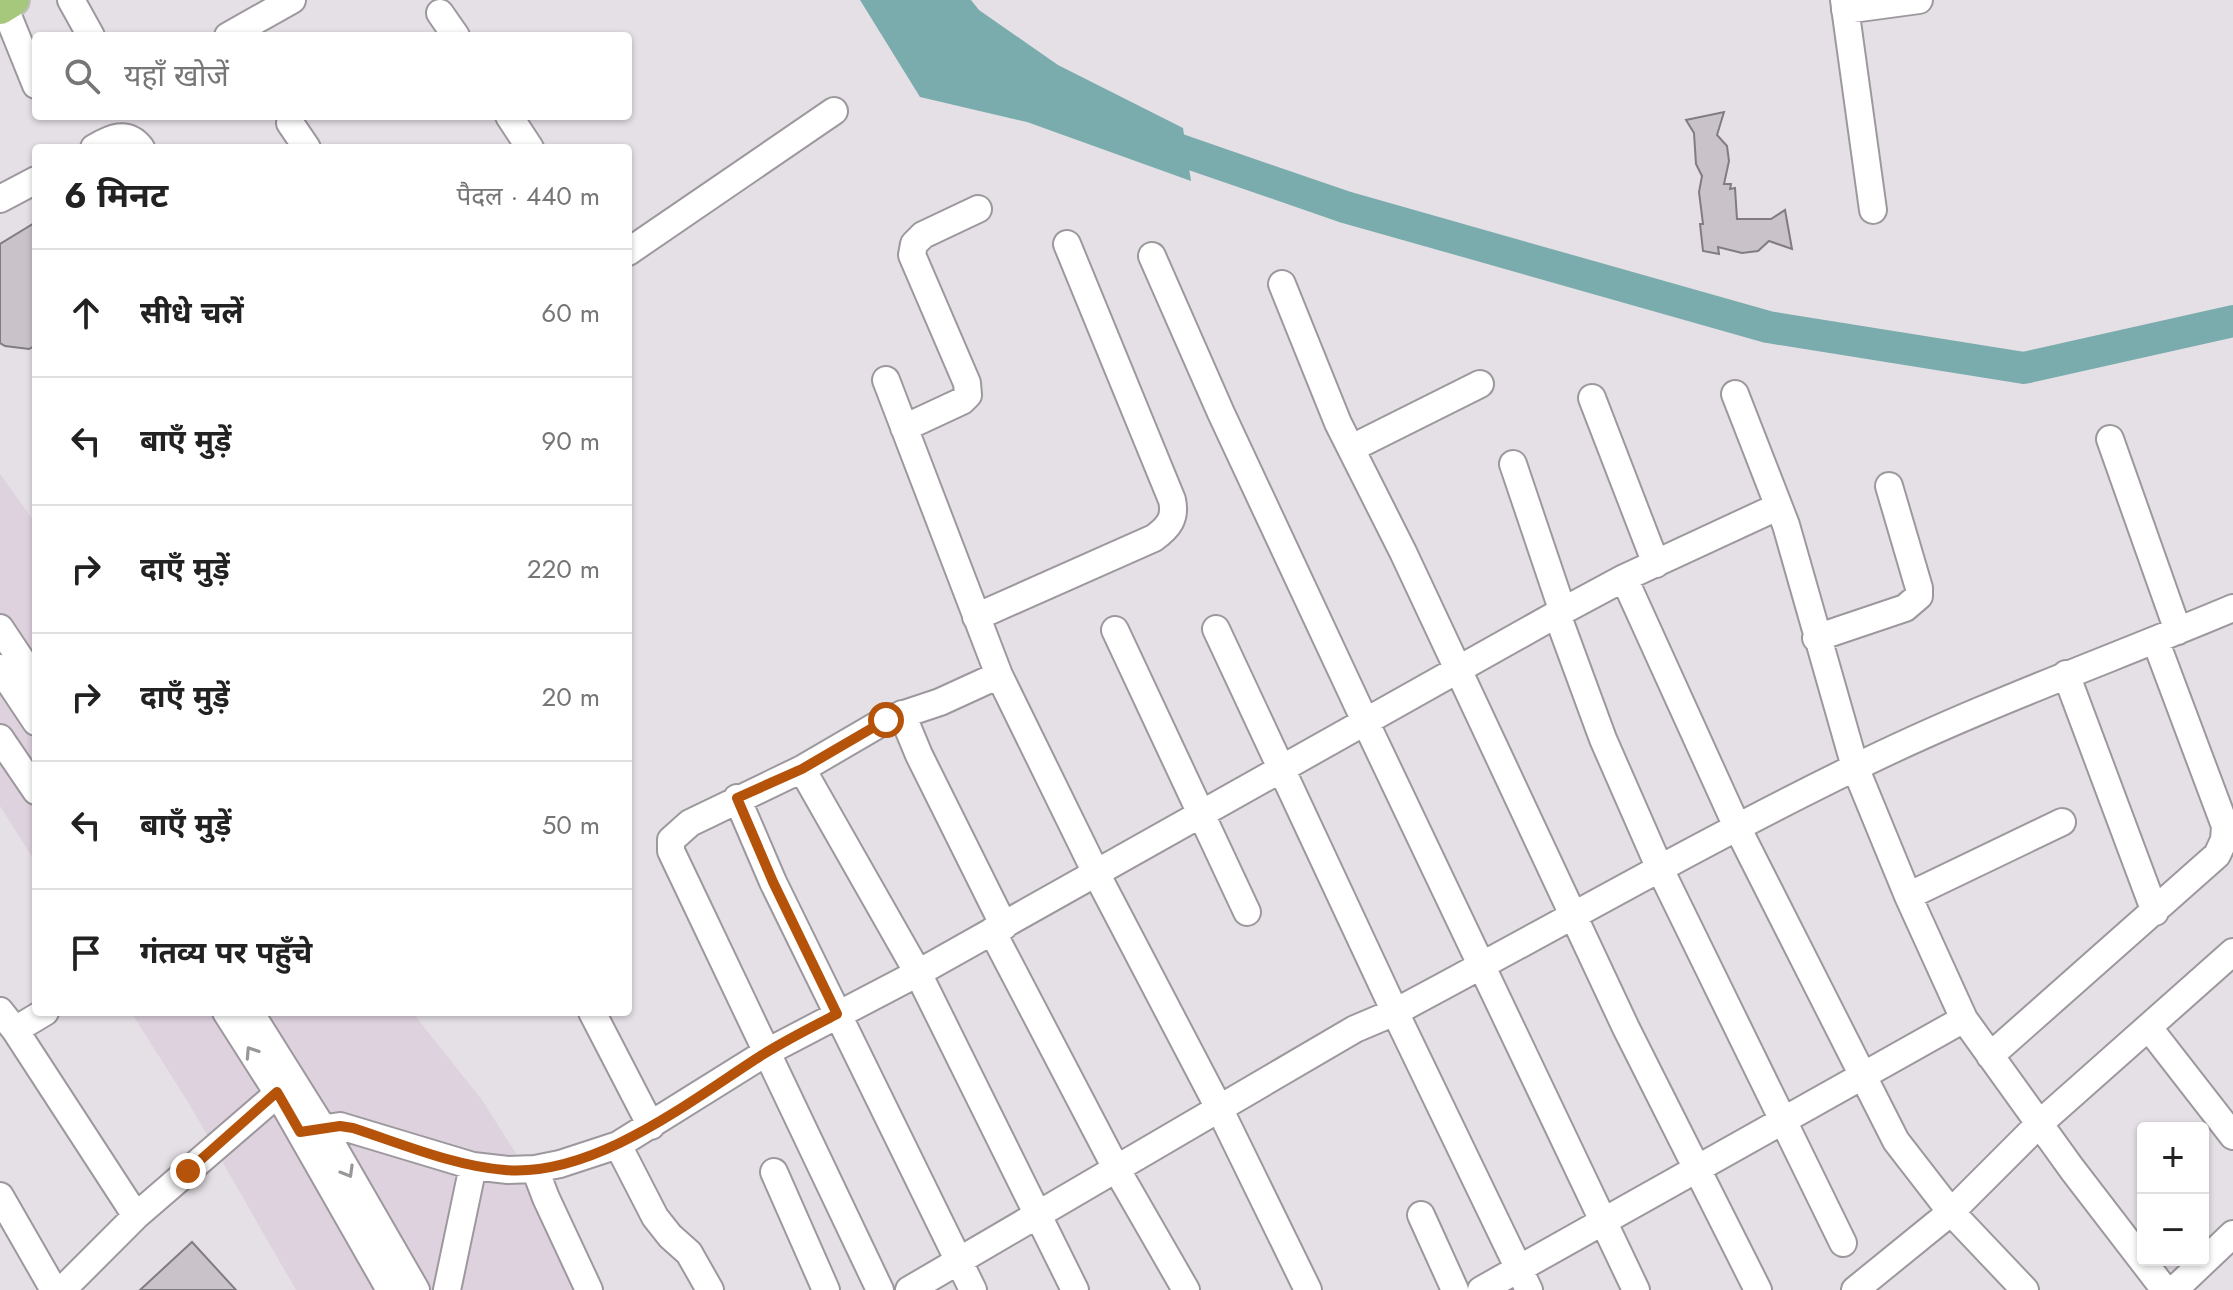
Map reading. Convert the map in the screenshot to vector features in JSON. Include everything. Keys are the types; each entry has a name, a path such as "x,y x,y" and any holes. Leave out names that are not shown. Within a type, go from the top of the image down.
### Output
{"street":[{"path":"71,0 89,32"},
{"path":"235,32 292,0"},
{"path":"1873,210 1844,5 1919,0"},
{"path":"6,5 32,74"},
{"path":"440,13 453,32"},
{"path":"632,249 834,111"},
{"path":"512,120 527,144"},
{"path":"290,123 304,144"},
{"path":"103,144 122,136 132,138 137,144"},
{"path":"0,199 32,182"},
{"path":"904,428 962,401 968,395 967,383 912,255 914,244 923,235 978,209"},
{"path":"976,617 1154,538 1166,529 1175,511 1067,244"},
{"path":"1152,256 1221,413 1365,721 1636,1290"},
{"path":"1282,284 1338,423 1403,552 1626,1028 1758,1290"},
{"path":"886,380 999,675 1308,1290"},
{"path":"1352,448 1480,384"},
{"path":"1735,394 1786,525 1855,767 1908,896 1964,1019 2165,1290"},
{"path":"1592,398 1656,564"},
{"path":"1990,1056 2229,847 2110,439"},
{"path":"1513,464 1603,739 1660,869 1843,1243"},
{"path":"1816,638 1905,608 1919,596 1889,486"},
{"path":"311,1130 340,1126 353,1128 473,1166 508,1170 560,1164 618,1145 767,1052 918,973 1560,613 1624,578 1777,507"},
{"path":"1624,578 1738,829 1896,1141 1951,1212 2023,1289"},
{"path":"909,1290 1355,1029 1395,1012 1855,767 2066,674 2233,608"},
{"path":"0,628 32,711"},
{"path":"1216,629 1524,1280"},
{"path":"1115,630 1247,912"},
{"path":"2066,674 2155,912"},
{"path":"880,1290 671,851 671,840 678,832 737,798 802,769 902,714 940,702 999,675"},
{"path":"902,714 998,928 1117,1170 1186,1290"},
{"path":"0,738 32,785"},
{"path":"802,769 918,973 1075,1290"},
{"path":"737,798 773,882 973,1290"},
{"path":"1908,896 2062,822"},
{"path":"1855,1290 1951,1212 2039,1124 2233,952"},
{"path":"32,1014 5,1019 136,1216"},
{"path":"229,1016 286,1087"},
{"path":"252,1016 286,1087 311,1130 416,1290"},
{"path":"594,1016 651,1126"},
{"path":"1481,1290 1524,1280 1603,1222 1964,1019"},
{"path":"2149,1028 2233,1136"},
{"path":"62,1290 136,1216 286,1087"},
{"path":"311,1130 390,1290"},
{"path":"618,1145 655,1217 689,1253 710,1290"},
{"path":"447,1290 473,1166"},
{"path":"535,1169 589,1290"},
{"path":"774,1172 826,1290"},
{"path":"0,1196 54,1290"},
{"path":"1421,1215 1455,1290"},
{"path":"2174,1290 2233,1234"}],"shaded area":[{"path":"0,474 32,518 32,857 0,806"},
{"path":"134,1016 415,1016 482,1100 603,1290 296,1290 188,1102"}],"water":[{"path":"860,0 971,0 979,10 1058,65 1183,128 1191,181 1027,122 920,97"}],"building":[{"path":"1724,112 1717,135 1727,146 1729,161 1724,184 1731,184 1730,189 1735,188 1737,219 1771,219 1785,210 1792,249 1769,241 1758,251 1742,253 1718,247 1719,254 1703,251 1699,192 1702,176 1696,164 1694,133 1686,120"},
{"path":"32,224 32,347 29,349 0,343 0,244"},
{"path":"192,1242 236,1290 140,1290"}],"waterway":[{"path":"1145,138 1345,207 1768,327 2024,368 2233,321"}],"route":[{"path":"188,1171 277,1092 300,1132 322,1127 353,1128 473,1166 508,1170 560,1164 618,1145 767,1052 837,1014 773,882 737,798 802,769 886,720"}]}
